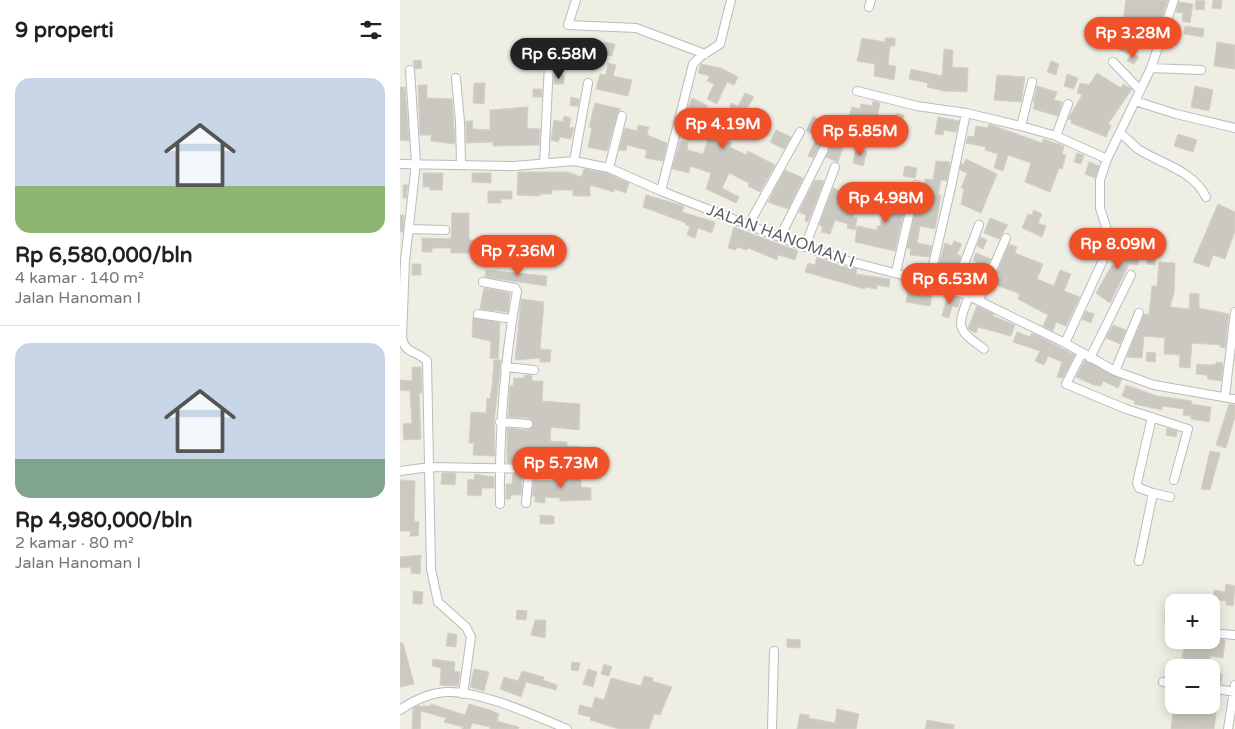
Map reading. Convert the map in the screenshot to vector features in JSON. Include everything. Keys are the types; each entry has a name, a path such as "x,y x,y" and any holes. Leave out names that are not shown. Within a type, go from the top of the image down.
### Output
{"street":[{"path":"576,0 568,25 636,28 705,54"},
{"path":"661,190 693,64 720,44 732,0"},
{"path":"1065,342 1109,247 1109,239 1099,198 1100,180 1106,159 1151,68 1174,0"},
{"path":"1113,62 1140,90"},
{"path":"544,164 549,64"},
{"path":"1151,68 1201,70"},
{"path":"410,70 416,163 409,229 403,261 403,343 413,354 428,361 430,550 435,596 441,606 466,628 471,637 463,694"},
{"path":"456,78 461,164"},
{"path":"1021,126 1032,82"},
{"path":"574,161 588,83"},
{"path":"857,91 917,106 966,113 1021,126 1056,136 1106,159"},
{"path":"1135,101 1176,114 1235,128"},
{"path":"1056,136 1068,104"},
{"path":"929,282 952,187 966,113"},
{"path":"609,168 622,116"},
{"path":"748,224 800,132"},
{"path":"1120,133 1138,148 1188,177 1200,188 1206,197"},
{"path":"780,237 824,149"},
{"name":"JALAN HANOMAN I","path":"400,164 514,166 574,161 609,168 805,247 848,261 896,272 980,300 1065,342 1115,371 1154,385 1235,399"},
{"path":"805,247 835,167"},
{"path":"896,272 916,185"},
{"path":"954,290 979,225"},
{"path":"409,229 445,230"},
{"path":"980,300 1006,238"},
{"path":"1090,358 1131,274"},
{"path":"483,282 516,290 505,367 500,422 500,504"},
{"path":"969,296 960,319 960,325 969,338 984,349"},
{"path":"1225,396 1235,312"},
{"path":"1115,371 1139,313"},
{"path":"478,314 512,319"},
{"path":"1082,353 1066,384 1188,429 1174,480"},
{"path":"505,367 534,370"},
{"path":"1152,417 1137,483 1139,488 1170,497"},
{"path":"500,422 528,424"},
{"path":"400,471 430,467 581,470"},
{"path":"526,503 529,469"},
{"path":"1139,561 1153,493"},
{"path":"1220,634 1235,635"},
{"path":"772,729 774,651"},
{"path":"1220,688 1235,689 1228,729"},
{"path":"401,707 438,693 463,694 504,704 567,729"}],"building":[{"path":"1126,0 1168,0 1156,35 1151,33 1153,25 1132,20 1132,22 1123,21"},
{"path":"1196,0 1205,1 1204,10 1195,9"},
{"path":"1213,0 1222,0 1221,9 1212,8"},
{"path":"1179,2 1193,4 1190,23 1182,21 1183,13 1176,12"},
{"path":"1185,26 1204,29 1203,37 1184,34"},
{"path":"862,38 885,42 885,38 895,38 895,46 890,46 888,65 896,66 894,80 874,76 875,64 857,61"},
{"path":"1125,38 1134,42 1128,54 1119,50"},
{"path":"556,42 566,42 565,56 555,56"},
{"path":"604,42 615,44 612,56 602,54"},
{"path":"1217,42 1235,45 1235,69 1214,66"},
{"path":"944,49 953,50 952,67 968,68 967,92 944,91 927,87 928,83 909,79 911,69 942,76"},
{"path":"1132,53 1139,57 1134,64 1127,61"},
{"path":"421,60 422,68 415,69 413,61"},
{"path":"1051,61 1059,64 1056,75 1047,72"},
{"path":"608,63 616,65 613,76 632,80 628,96 596,89 600,74 606,75"},
{"path":"701,64 721,68 738,77 734,85 727,82 717,104 707,99 714,84 707,81 710,76 698,73"},
{"path":"1097,73 1121,88 1123,84 1132,89 1108,124 1111,125 1106,137 1071,123 1072,120 1068,119 1082,95 1077,93 1080,83 1089,85"},
{"path":"1067,74 1078,78 1074,89 1064,86"},
{"path":"554,75 564,75 564,84 554,84"},
{"path":"997,75 1025,77 1021,102 994,100"},
{"path":"474,83 485,83 484,104 473,103"},
{"path":"418,85 427,85 427,98 452,99 455,144 431,141 431,135 420,135"},
{"path":"1037,86 1057,92 1054,100 1062,102 1058,116 1033,109"},
{"path":"1195,86 1213,90 1209,111 1191,107"},
{"path":"400,87 405,87 409,141 400,140"},
{"path":"533,89 542,89 542,97 533,97"},
{"path":"745,93 754,97 741,118 761,128 756,137 737,128 736,130 727,126 721,138 732,143 730,147 746,155 748,151 775,165 760,192 748,186 749,183 729,173 722,188 739,197 736,203 706,189 711,173 690,166 689,173 672,169 680,141 688,143 687,150 703,154 709,137 685,131 689,110 687,109 692,98 708,106 703,117 724,124 731,103 738,106"},
{"path":"571,97 579,99 578,106 570,106"},
{"path":"873,101 880,103 877,119 859,115 860,110 855,122 848,121 852,107 860,109 861,104 872,106"},
{"path":"595,103 621,109 617,115 607,151 588,147 592,128 589,127"},
{"path":"528,107 527,128 540,129 539,145 493,146 493,142 466,143 466,121 473,121 472,129 490,130 490,110"},
{"path":"896,113 904,115 899,134 891,132"},
{"path":"564,116 571,118 569,127 574,128 571,139 560,137 558,142 551,140 554,120 563,122"},
{"path":"813,116 820,120 813,134 806,131"},
{"path":"938,117 959,121 956,132 944,130 943,135 935,134"},
{"path":"989,124 1042,143 1043,139 1064,146 1062,154 1066,155 1062,169 1059,168 1050,192 1025,182 1031,163 1008,155 1003,171 994,168 998,154 985,150 986,147 966,143 968,136 974,137 976,126 988,128"},
{"path":"638,125 649,127 647,135 667,143 663,161 645,158 647,150 627,145 626,151 619,150 625,128 637,131"},
{"path":"841,129 848,133 838,162 826,157 830,149 827,144 833,147"},
{"path":"776,130 791,137 784,149 770,142"},
{"path":"1178,134 1197,140 1193,152 1174,146"},
{"path":"816,139 826,144 819,146 813,158 808,156"},
{"path":"856,148 867,151 863,166 853,163"},
{"path":"1077,153 1084,155 1081,164 1074,162"},
{"path":"966,159 997,174 981,213 961,204 964,189 961,188 967,173 960,170 961,164 964,164"},
{"path":"936,161 950,162 947,181 941,180 938,195 941,195 935,229 920,226 917,243 932,246 929,257 910,255 911,249 907,248 919,195 923,196 925,179 933,180"},
{"path":"1089,162 1099,166 1095,178 1085,174"},
{"path":"905,166 917,168 915,178 903,176"},
{"path":"584,169 607,173 629,183 626,193 614,189 614,192 590,185 590,196 573,196 573,190 552,190 552,194 540,194 540,196 517,195 518,172 568,172 581,177"},
{"path":"785,170 803,178 788,209 768,202"},
{"path":"423,173 443,173 442,190 430,190 430,187 423,187"},
{"path":"472,173 491,173 491,183 472,182"},
{"path":"814,181 824,181 808,222 805,221 806,215 799,212"},
{"path":"403,185 408,185 406,198 403,198"},
{"path":"833,188 849,194 847,200 858,204 853,217 857,218 855,230 847,228 848,224 835,220 830,234 821,232 823,227 819,225"},
{"path":"488,191 512,191 512,199 501,199 501,203 488,203"},
{"path":"895,191 908,193 895,251 855,242 857,226 877,230 877,226 880,226 888,192 895,193"},
{"path":"646,195 684,206 682,212 715,222 712,233 698,228 695,238 687,235 690,226 686,225 686,223 643,207"},
{"path":"1218,204 1235,212 1235,231 1225,259 1213,255 1209,267 1193,262"},
{"path":"1034,210 1042,214 1038,223 1046,226 1042,237 1022,228 1028,214 1032,215"},
{"path":"452,213 469,213 469,240 481,240 480,253 451,253 451,248 432,248 432,252 422,252 422,238 451,239"},
{"path":"400,215 404,215 403,232 400,232"},
{"path":"990,218 1008,225 999,239 984,233"},
{"path":"734,227 798,251 795,260 778,255 777,260 748,248 747,250 737,247 736,250 728,248"},
{"path":"980,237 987,240 983,249 977,246"},
{"path":"1125,237 1135,238 1134,255 1139,256 1138,265 1129,264 1110,303 1096,293 1112,265 1116,266 1117,248 1123,249"},
{"path":"954,241 962,244 957,254 961,256 957,267 948,263 946,267 939,264 945,243 952,246"},
{"path":"1009,244 1017,247 1015,253 1043,264 1037,279 1054,286 1060,270 1071,274 1064,291 1080,297 1066,326 1056,322 1053,331 1043,326 1048,315 1018,299 1020,294 996,285 1000,275 997,273"},
{"path":"976,253 991,259 986,269 973,260"},
{"path":"1148,253 1156,254 1155,265 1147,264"},
{"path":"817,257 841,266 857,269 856,274 890,279 889,287 877,285 877,289 865,287 865,289 805,272 808,263 815,265"},
{"path":"1159,262 1175,263 1174,293 1170,307 1189,309 1190,293 1199,294 1199,308 1229,314 1225,348 1220,347 1221,345 1192,343 1190,368 1179,367 1180,355 1164,354 1165,338 1144,336 1142,358 1127,357 1144,314 1149,315 1152,286 1157,286"},
{"path":"412,264 421,264 421,275 412,275"},
{"path":"486,270 547,276 546,286 485,277"},
{"path":"909,284 933,289 930,306 906,302"},
{"path":"484,288 510,293 508,312 480,309"},
{"path":"948,294 960,299 958,307 952,306 949,318 942,316"},
{"path":"521,299 544,302 540,349 551,350 550,362 540,362 540,358 515,360"},
{"path":"977,306 994,314 993,316 1015,325 1011,336 978,327 976,333 970,330 968,328"},
{"path":"1086,311 1094,314 1091,323 1082,319"},
{"path":"473,317 500,323 498,359 490,358 491,341 472,337"},
{"path":"1113,325 1126,330 1120,344 1106,338"},
{"path":"1017,332 1030,337 1032,333 1075,355 1063,378 1057,377 1062,362 1048,356 1044,365 1035,361 1040,351 1013,342"},
{"path":"1147,352 1156,353 1155,362 1146,361"},
{"path":"494,360 501,360 494,422 495,456 473,455 474,443 469,443 471,412 486,413 487,398 490,399 492,387"},
{"path":"1085,360 1122,379 1118,388 1103,381 1101,386 1094,385 1076,377"},
{"path":"1216,362 1223,363 1221,381 1208,379 1207,375 1196,374 1197,364 1210,365 1216,364"},
{"path":"412,367 421,367 422,393 419,393 421,439 404,440 403,424 412,423 410,391 400,390 400,380 412,381"},
{"path":"525,375 532,375 532,381 543,381 542,401 580,404 579,430 551,427 550,441 567,442 567,446 582,447 582,455 562,454 562,459 530,458 530,463 507,463 507,428 528,430 534,425 529,418 508,417 510,386 513,386 514,378 524,378"},
{"path":"1126,385 1157,396 1192,401 1191,404 1211,407 1209,422 1191,419 1191,416 1183,415 1184,409 1162,406 1162,410 1134,404 1135,401 1122,396"},
{"path":"1229,404 1235,405 1235,416 1226,448 1216,445"},
{"path":"1167,428 1177,431 1176,437 1166,435"},
{"path":"1210,451 1220,453 1210,490 1201,489"},
{"path":"442,473 456,473 455,485 441,484"},
{"path":"475,474 494,477 494,488 482,488 481,496 467,495 468,479 474,480"},
{"path":"513,474 522,474 521,495 511,495 510,499 506,499 506,484 512,484"},
{"path":"553,475 581,477 581,487 591,488 591,500 560,501 560,498 545,497 545,503 535,502 535,496 532,496 534,480 553,481"},
{"path":"400,480 415,481 414,521 419,522 418,536 410,536 411,531 400,531"},
{"path":"540,515 554,516 554,524 540,524"},
{"path":"421,555 420,574 411,573 411,567 400,568 400,557"},
{"path":"1226,584 1235,586 1233,606 1226,605 1226,601 1220,600 1220,594 1214,594 1214,590 1225,592"},
{"path":"413,591 423,592 422,604 413,604"},
{"path":"517,610 527,611 526,620 516,619"},
{"path":"535,620 546,620 545,638 531,635"},
{"path":"448,633 457,635 456,647 446,646"},
{"path":"787,639 800,640 800,648 787,647"},
{"path":"1220,640 1225,640 1223,658 1210,656 1210,659 1182,658 1184,649 1220,649"},
{"path":"400,643 403,643 414,684 400,687"},
{"path":"433,659 455,662 454,671 460,672 458,686 440,685 441,668 432,666"},
{"path":"572,662 580,663 578,671 571,670"},
{"path":"604,664 612,667 609,676 601,674"},
{"path":"474,669 489,672 484,691 470,687"},
{"path":"588,669 597,672 593,687 583,684"},
{"path":"522,671 544,677 543,680 557,685 556,690 526,682 521,697 500,689 504,677 518,681"},
{"path":"644,676 653,678 652,681 672,687 660,715 654,714 649,729 619,729 590,720 591,717 578,714 580,705 592,708 595,697 604,700 611,678 641,686"},
{"path":"431,704 465,715 469,704 499,714 497,721 519,727 518,729 490,729 490,727 472,723 470,729 462,729 463,727 444,722 446,718 421,711 420,729 412,729 413,708 430,706"},
{"path":"837,709 859,714 856,729 797,729 800,714 809,715 809,718 835,723"},
{"path":"1173,714 1216,714 1214,729 1171,729"},
{"path":"927,720 954,725 954,729 925,729"}]}
